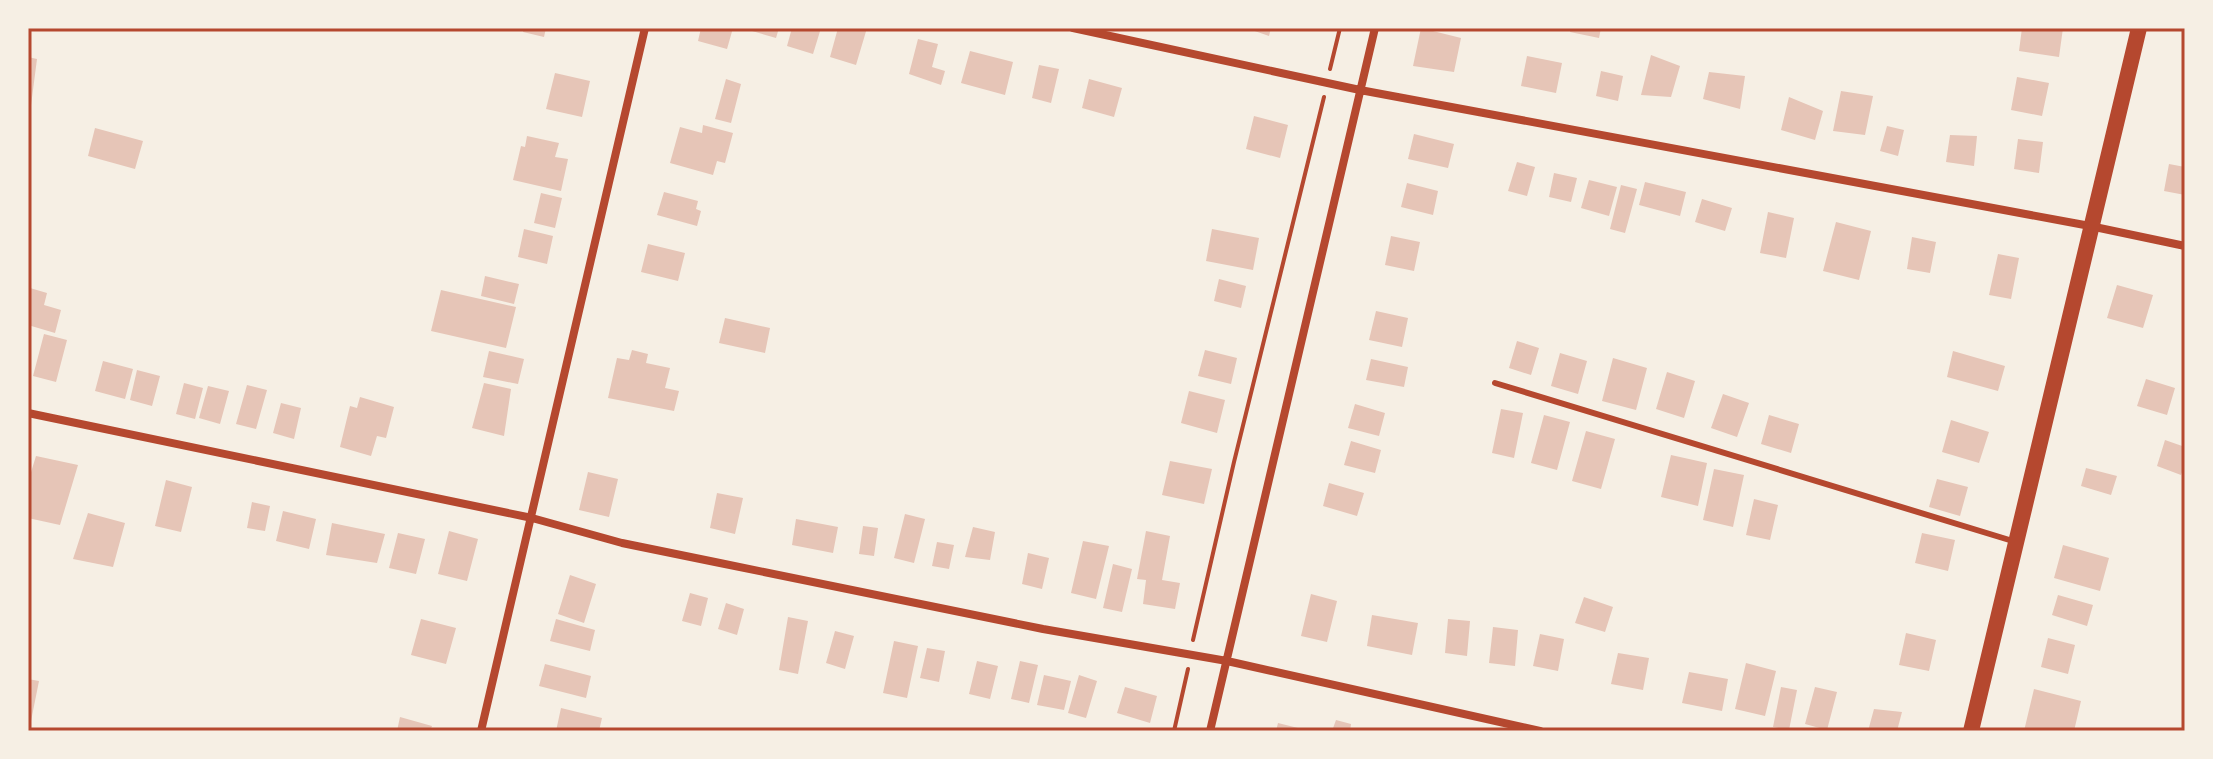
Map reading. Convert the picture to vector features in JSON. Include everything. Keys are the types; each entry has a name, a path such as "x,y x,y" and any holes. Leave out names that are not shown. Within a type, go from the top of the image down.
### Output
{"main road":[{"path":"1971,731 2139,28"}],"street":[{"path":"481,731 645,28"},
{"path":"1073,28 1360,90 2185,246"},
{"path":"1210,731 1375,28"},
{"path":"28,413 532,518 622,543 1043,629 1227,661 1540,731"}],"lane":[{"path":"1495,383 2016,542"}],"path":[{"path":"1174,731 1234,462 1340,28"}],"building":[{"path":"524,28 546,28 544,37 523,32"},
{"path":"701,28 733,28 727,49 698,41"},
{"path":"742,28 779,28 776,38"},
{"path":"792,28 821,28 813,54 787,46"},
{"path":"838,28 867,28 856,65 830,57"},
{"path":"1246,28 1271,28 1269,36"},
{"path":"1421,28 1461,38 1454,72 1413,66"},
{"path":"1571,28 1601,28 1599,38 1570,32"},
{"path":"2022,28 2063,28 2059,57 2019,51"},
{"path":"918,39 938,44 932,67 945,71 941,85 909,74"},
{"path":"970,51 1013,62 1005,95 961,83"},
{"path":"1651,55 1680,66 1671,97 1641,95"},
{"path":"1527,56 1562,63 1556,93 1521,86"},
{"path":"28,57 37,59 30,113 28,113"},
{"path":"1039,65 1059,69 1051,103 1032,98"},
{"path":"1601,71 1623,76 1618,101 1596,96"},
{"path":"1709,72 1745,76 1740,109 1703,99"},
{"path":"555,73 590,81 582,117 546,109"},
{"path":"2017,77 2049,83 2042,116 2011,110"},
{"path":"726,79 741,84 731,123 715,119"},
{"path":"1089,79 1122,88 1114,117 1082,108"},
{"path":"1841,91 1873,96 1865,135 1833,131"},
{"path":"1789,97 1823,111 1815,140 1781,130"},
{"path":"1254,116 1288,125 1280,158 1246,149"},
{"path":"703,125 733,133 725,163 717,161 713,175 670,163 680,127 702,133"},
{"path":"1887,126 1904,130 1898,156 1880,151"},
{"path":"95,128 143,141 135,169 88,156"},
{"path":"1414,134 1454,144 1448,168 1408,159"},
{"path":"1950,135 1977,136 1974,166 1946,162"},
{"path":"527,136 559,143 555,157 568,159 561,191 513,180 521,146 525,147"},
{"path":"2018,139 2043,142 2039,173 2014,169"},
{"path":"1517,162 1535,167 1527,196 1508,191"},
{"path":"2169,164 2185,167 2185,195 2164,191"},
{"path":"1554,173 1577,178 1571,202 1549,197"},
{"path":"1589,180 1617,187 1609,216 1581,208"},
{"path":"1645,182 1686,192 1680,216 1639,205"},
{"path":"1407,183 1438,191 1433,215 1401,207"},
{"path":"1621,185 1637,189 1625,233 1610,229"},
{"path":"664,192 698,201 696,209 701,211 697,226 657,215"},
{"path":"541,193 562,198 555,228 534,223"},
{"path":"1702,199 1732,208 1725,231 1695,222"},
{"path":"1768,212 1794,218 1786,258 1760,253"},
{"path":"1836,222 1871,231 1859,280 1823,271"},
{"path":"524,229 553,236 547,264 518,257"},
{"path":"1212,229 1259,238 1253,270 1206,261"},
{"path":"1391,236 1420,242 1414,271 1385,265"},
{"path":"1912,237 1936,242 1930,273 1907,269"},
{"path":"648,244 685,253 678,281 641,272"},
{"path":"1998,254 2019,258 2011,299 1989,295"},
{"path":"485,276 519,284 514,304 481,296"},
{"path":"1219,279 1246,286 1241,308 1214,301"},
{"path":"2117,285 2153,295 2143,328 2107,318"},
{"path":"30,288 47,293 44,305 61,310 55,333 28,325"},
{"path":"441,290 516,307 506,348 431,331"},
{"path":"1376,311 1408,318 1402,347 1369,340"},
{"path":"725,318 770,328 765,353 719,343"},
{"path":"44,334 67,340 56,382 33,376"},
{"path":"1517,341 1539,348 1531,375 1509,368"},
{"path":"632,350 648,354 646,363 670,368 665,388 679,391 674,411 608,398 617,358 629,360"},
{"path":"1205,350 1237,358 1231,384 1198,376"},
{"path":"489,351 524,359 518,384 483,377"},
{"path":"1953,351 2005,366 1998,391 1947,377"},
{"path":"1560,353 1587,361 1578,394 1551,386"},
{"path":"1613,358 1647,368 1636,410 1602,401"},
{"path":"1371,359 1408,367 1404,387 1366,380"},
{"path":"103,361 133,369 125,399 95,391"},
{"path":"137,370 160,376 152,406 130,400"},
{"path":"1667,372 1695,381 1684,418 1656,409"},
{"path":"2146,379 2175,388 2167,415 2137,406"},
{"path":"184,383 203,388 195,419 176,414"},
{"path":"484,383 511,389 504,436 472,428"},
{"path":"247,385 267,390 256,429 236,424"},
{"path":"208,386 229,391 220,424 199,418"},
{"path":"1189,391 1225,400 1217,433 1181,423"},
{"path":"1723,394 1749,403 1737,437 1711,428"},
{"path":"360,397 394,407 386,438 377,436 371,456 340,447 350,406 357,408"},
{"path":"281,403 301,408 294,439 273,433"},
{"path":"1355,404 1385,413 1379,436 1348,428"},
{"path":"1501,409 1523,413 1514,458 1492,453"},
{"path":"1544,415 1570,422 1557,470 1531,463"},
{"path":"1769,415 1799,424 1791,453 1761,444"},
{"path":"1951,420 1989,432 1979,463 1942,452"},
{"path":"1586,431 1615,439 1601,489 1572,481"},
{"path":"2165,440 2185,447 2185,464 2181,475 2157,466"},
{"path":"1351,441 1381,450 1375,473 1344,465"},
{"path":"1671,455 1707,463 1698,506 1661,497"},
{"path":"36,456 78,465 60,525 28,518 28,482"},
{"path":"1170,461 1212,469 1204,504 1162,495"},
{"path":"2086,468 2117,476 2111,495 2081,486"},
{"path":"1714,469 1744,475 1733,527 1703,520"},
{"path":"588,472 618,479 609,517 579,510"},
{"path":"1937,479 1968,487 1960,516 1929,507"},
{"path":"166,480 192,487 181,532 155,526"},
{"path":"1329,483 1364,493 1357,516 1323,506"},
{"path":"717,493 743,498 735,534 710,528"},
{"path":"1754,499 1778,505 1770,540 1746,535"},
{"path":"252,502 270,506 265,531 247,528"},
{"path":"283,511 316,519 309,549 276,541"},
{"path":"88,513 125,523 113,567 73,559"},
{"path":"905,514 925,519 914,563 894,558"},
{"path":"796,519 838,527 833,553 792,545"},
{"path":"332,523 385,534 377,563 326,555"},
{"path":"863,526 878,528 874,556 859,554"},
{"path":"973,527 995,532 990,560 965,557"},
{"path":"449,531 478,539 467,581 438,574"},
{"path":"1146,531 1170,536 1162,580 1180,583 1175,609 1143,604 1146,580 1137,579"},
{"path":"398,533 425,539 416,574 389,568"},
{"path":"1922,533 1955,540 1948,571 1915,563"},
{"path":"1083,541 1109,546 1096,599 1071,593"},
{"path":"937,542 954,545 949,569 932,566"},
{"path":"2063,545 2109,558 2100,591 2054,578"},
{"path":"1028,553 1049,558 1042,589 1022,584"},
{"path":"1113,564 1132,569 1122,612 1103,608"},
{"path":"570,575 596,584 584,623 558,614"},
{"path":"690,593 708,598 701,626 682,621"},
{"path":"1311,594 1337,601 1327,642 1301,636"},
{"path":"2058,595 2093,605 2087,626 2052,615"},
{"path":"1584,597 1613,607 1605,632 1575,623"},
{"path":"726,603 744,609 737,635 718,629"},
{"path":"1372,615 1418,623 1412,655 1367,646"},
{"path":"788,617 808,621 798,674 779,670"},
{"path":"421,619 456,628 446,664 411,655"},
{"path":"556,619 595,630 590,651 550,641"},
{"path":"1448,619 1470,621 1467,656 1445,653"},
{"path":"1493,627 1518,630 1515,666 1489,663"},
{"path":"835,631 854,636 845,669 826,663"},
{"path":"1906,633 1936,640 1929,671 1899,665"},
{"path":"1540,634 1564,639 1558,671 1533,666"},
{"path":"2048,638 2075,645 2068,674 2041,667"},
{"path":"894,641 918,646 907,698 883,693"},
{"path":"927,648 945,651 939,682 920,678"},
{"path":"1618,653 1649,658 1643,690 1611,684"},
{"path":"977,661 998,666 990,699 969,694"},
{"path":"1020,661 1038,665 1029,703 1011,699"},
{"path":"1746,663 1776,671 1765,716 1735,709"},
{"path":"545,664 591,676 586,698 539,686"},
{"path":"1689,672 1728,679 1722,711 1682,703"},
{"path":"1044,675 1071,681 1064,710 1037,705"},
{"path":"1079,675 1097,681 1086,718 1068,713"},
{"path":"28,679 39,681 31,721 28,720"},
{"path":"1125,687 1157,696 1150,723 1117,713"},
{"path":"1781,687 1797,690 1789,730 1773,727"},
{"path":"1815,687 1837,692 1827,730 1805,724"},
{"path":"2034,689 2081,701 2074,731 2024,731"},
{"path":"561,708 602,718 599,731 556,731"},
{"path":"1874,709 1902,712 1897,731 1868,731"},
{"path":"400,717 432,726 430,731 397,731"},
{"path":"1336,720 1351,724 1350,731 1332,731"},
{"path":"1278,723 1306,730 1306,731 1276,731"}]}
